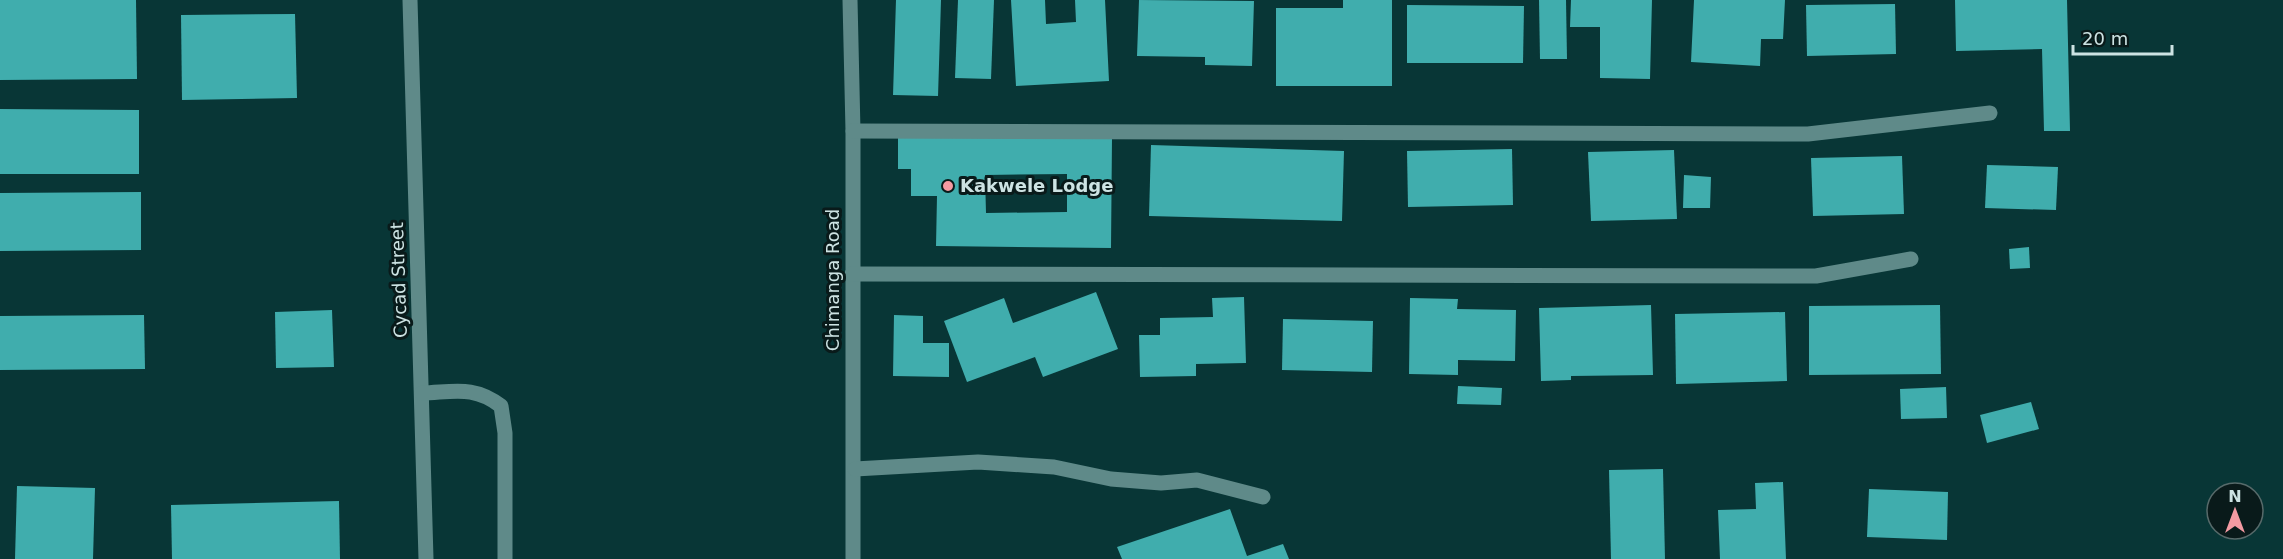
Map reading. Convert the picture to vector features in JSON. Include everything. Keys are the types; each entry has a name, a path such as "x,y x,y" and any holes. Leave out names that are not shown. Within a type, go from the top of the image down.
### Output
{"street":[{"name":"Cycad Street","path":"410,0 426,559"},
{"name":"Chimanga Road","path":"850,0 853,131 854,559"},
{"path":"853,131 1808,134 1990,113"},
{"path":"852,274 1816,276 1911,259"},
{"path":"422,393 472,391 487,395 501,406 505,433 504,559"},
{"path":"855,469 978,462 1054,467 1112,479 1161,483 1197,480 1263,497"}],"building":[{"path":"0,0 136,0 137,79 0,80"},
{"path":"896,0 941,0 938,96 893,95"},
{"path":"958,0 994,0 991,79 955,78"},
{"path":"1011,0 1045,0 1046,24 1076,22 1075,0 1105,0 1109,81 1016,86"},
{"path":"1139,0 1254,1 1252,66 1205,65 1205,57 1137,56"},
{"path":"1343,0 1392,0 1392,86 1276,86 1276,8 1343,8"},
{"path":"1539,0 1566,0 1567,59 1540,59"},
{"path":"1571,0 1652,0 1650,79 1600,78 1600,27 1570,27"},
{"path":"1694,0 1785,0 1783,39 1761,39 1760,66 1691,62"},
{"path":"1955,0 2067,0 2070,131 2044,131 2042,49 1956,51"},
{"path":"1895,4 1896,54 1807,56 1806,5"},
{"path":"1407,5 1524,6 1523,63 1407,63"},
{"path":"295,14 297,98 182,100 181,15"},
{"path":"0,109 139,110 139,174 0,174"},
{"name":"Kakwele Lodge","path":"898,136 1112,138 1111,248 936,246 937,196 911,196 911,169 898,169","holes":["1067,174 1067,212 986,213 985,175"]},
{"path":"1151,145 1344,151 1342,221 1149,216"},
{"path":"1512,149 1513,205 1408,207 1407,151"},
{"path":"1674,150 1677,219 1591,221 1588,152"},
{"path":"1902,156 1904,214 1813,216 1811,158"},
{"path":"1987,165 2058,167 2056,210 1985,208"},
{"path":"1684,175 1711,177 1710,208 1683,208"},
{"path":"141,192 141,250 0,251 0,193"},
{"path":"2029,247 2030,268 2010,269 2009,249"},
{"path":"1096,292 1118,349 1043,377 1035,357 967,382 944,321 1004,298 1013,323"},
{"path":"1244,297 1246,363 1196,364 1196,376 1140,377 1139,335 1160,335 1160,318 1213,317 1212,298"},
{"path":"1410,298 1458,299 1457,309 1516,310 1515,361 1458,360 1458,375 1409,374"},
{"path":"1651,305 1653,375 1571,376 1571,380 1541,381 1539,308"},
{"path":"1940,305 1941,374 1809,375 1809,306"},
{"path":"332,310 334,367 276,368 275,312"},
{"path":"1785,312 1787,381 1676,384 1675,314"},
{"path":"144,315 145,369 0,370 0,316"},
{"path":"894,315 923,316 923,343 949,343 949,377 893,376"},
{"path":"1283,319 1373,321 1372,372 1282,370"},
{"path":"1458,386 1502,388 1501,405 1457,404"},
{"path":"1946,387 1947,418 1901,419 1900,389"},
{"path":"2031,402 2039,429 1987,443 1980,415"},
{"path":"1663,469 1665,559 1611,559 1609,470"},
{"path":"1783,482 1786,559 1720,559 1718,510 1756,509 1755,483"},
{"path":"17,486 95,488 93,559 15,559"},
{"path":"1869,489 1948,492 1947,540 1867,537"},
{"path":"339,501 340,559 172,559 171,505"},
{"path":"1230,509 1247,556 1283,544 1289,559 1122,559 1117,547"}],"place":[{"name":"Kakwele Lodge","path":"948,186"}]}
